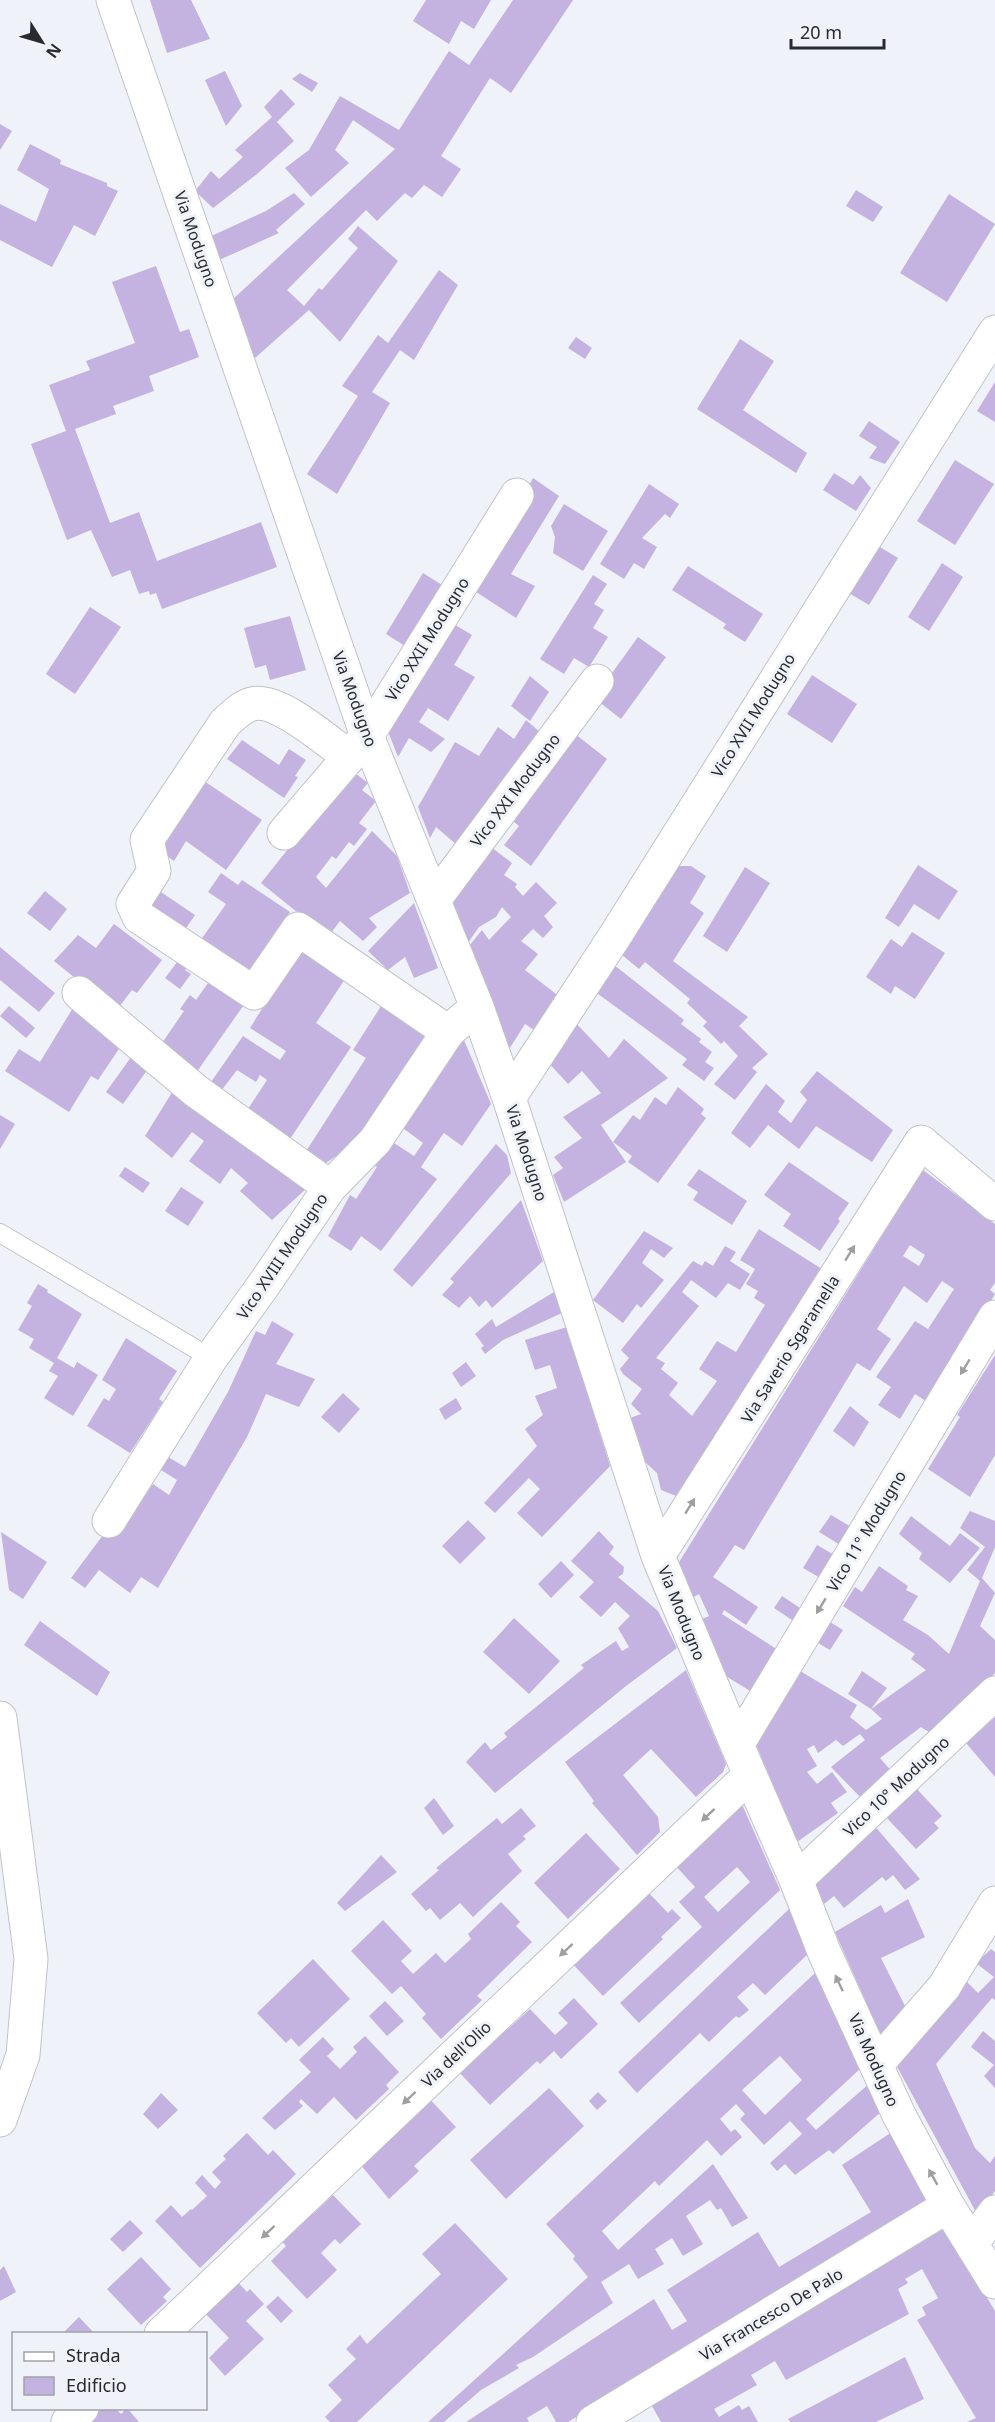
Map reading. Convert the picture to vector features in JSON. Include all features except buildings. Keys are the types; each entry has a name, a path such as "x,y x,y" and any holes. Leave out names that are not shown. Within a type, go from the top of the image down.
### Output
{"main road":[{"name":"Via Modugno","path":"113,0 358,747 434,900 477,1007 509,1098 658,1556 796,1880 825,1954 899,2115 948,2206 995,2282"},
{"name":"Vico XVII Modugno","path":"509,1098 615,936 995,332"},
{"name":"Vico XXII Modugno","path":"284,833 358,747 517,495"},
{"name":"Vico XXI Modugno","path":"434,900 597,681"},
{"path":"358,747 274,705 254,703 241,709 225,723 147,840 154,871 133,904 139,917 254,993 298,929 448,1032"},
{"path":"79,993 196,1090 330,1187"},
{"name":"Vico XVIII Modugno","path":"109,1521 211,1358 330,1187 375,1141 448,1032 477,1007"},
{"name":"Via Saverio Sgaramella","path":"658,1556 921,1142 995,1203"},
{"name":"Vico 11° Modugno","path":"737,1744 995,1317"},
{"name":"Vico 10° Modugno","path":"796,1880 995,1693"},
{"path":"0,1720 31,1959 23,2055 0,2120"},
{"name":"Via dell'Olio","path":"163,2332 750,1775"},
{"path":"877,2064 944,1987 995,1904"},
{"name":"Via Francesco De Palo","path":"593,2422 948,2206"},
{"path":"972,2243 995,2212"},
{"path":"68,2422 81,2410"}],"lane":[{"path":"0,1233 211,1358"}]}
